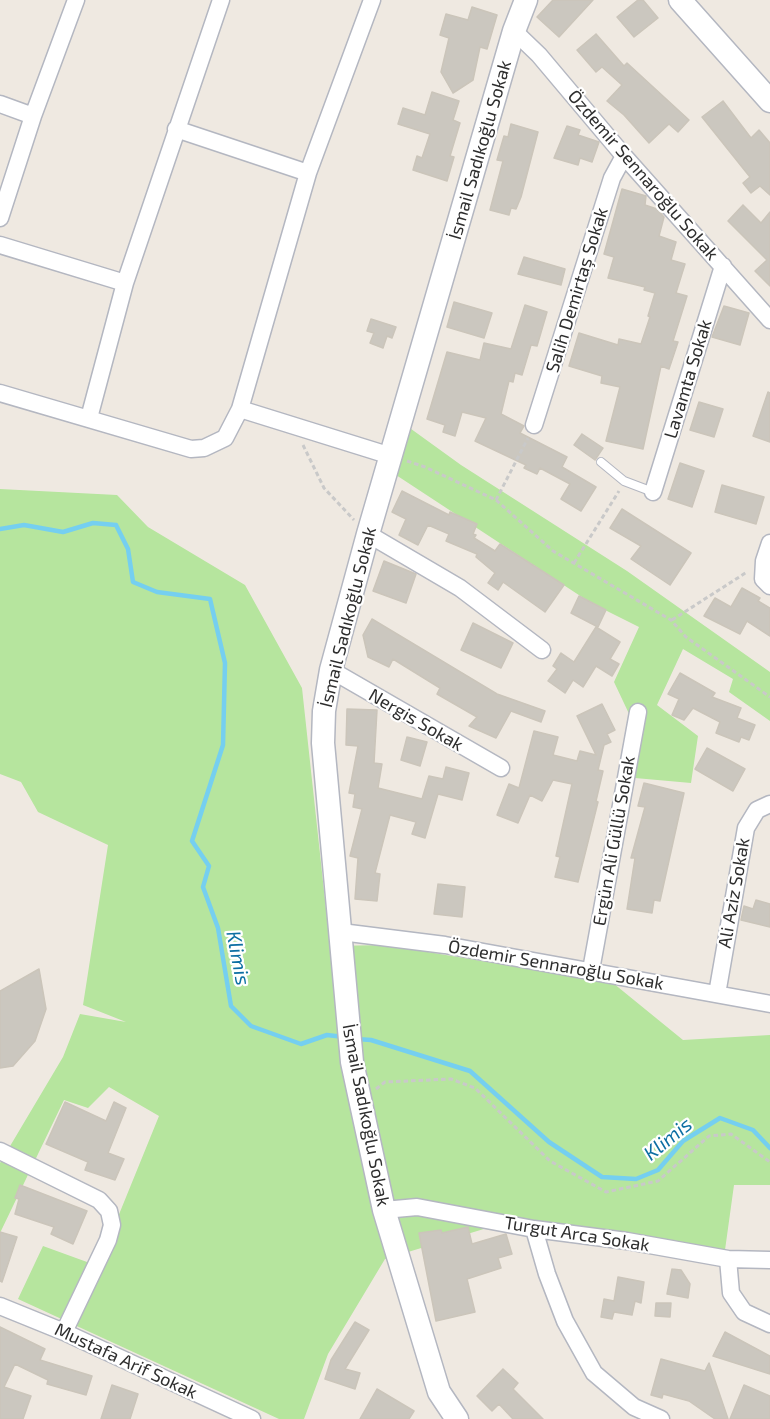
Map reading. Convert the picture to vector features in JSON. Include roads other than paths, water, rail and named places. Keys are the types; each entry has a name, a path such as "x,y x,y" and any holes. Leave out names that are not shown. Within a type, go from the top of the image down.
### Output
{"street":[{"path":"0,218 33,116 76,0"},
{"path":"88,418 125,283 221,0"},
{"path":"0,393 191,449 211,446 225,438 240,409 308,173 372,0"},
{"name":"İsmail Sadıkoğlu Sokak","path":"457,1419 439,1392 384,1210 352,1062 323,743 324,711 331,670 368,534 514,31 526,0"},
{"path":"680,0 770,101"},
{"name":"Özdemir Sennaroğlu Sokak","path":"514,31 539,55 624,156 770,320"},
{"path":"0,105 33,116"},
{"path":"176,129 308,173"},
{"name":"Salih Demirtaş Sokak","path":"534,425 612,178 624,156"},
{"path":"0,245 125,283"},
{"name":"Lavamta Sokak","path":"653,492 723,266"},
{"path":"240,409 391,456"},
{"path":"368,534 460,588 542,650"},
{"path":"770,543 764,561 764,579 770,586"},
{"name":"Nergis Sokak","path":"331,670 501,768"},
{"name":"Ergün Ali Güllü Sokak","path":"591,970 638,712"},
{"name":"Ali Aziz Sokak","path":"717,994 746,828 756,810 770,804"},
{"name":"Özdemir Sennaroğlu Sokak","path":"341,932 445,945 770,1004"},
{"path":"0,1151 99,1200 109,1211 112,1225 108,1240 64,1332"},
{"name":"Turgut Arca Sokak","path":"384,1210 417,1206 534,1229 627,1241 728,1259 770,1260"},
{"path":"534,1229 547,1274 565,1322 594,1373 634,1407 661,1419"},
{"path":"728,1259 730,1293 744,1312 770,1324"},
{"name":"Mustafa Arif Sokak","path":"0,1306 64,1332 252,1419"}],"lane":[{"path":"601,462 624,481 653,492"}],"waterway":[{"name":"Klimis","path":"0,529 24,525 63,532 93,523 116,525 128,549 133,582 157,592 210,599 225,663 223,745 192,841 209,866 203,887 218,928 231,1006 251,1026 301,1044 327,1035 344,1037"},
{"name":"Klimis","path":"356,1039 371,1040 470,1071 549,1142 602,1177 636,1179 658,1170 683,1141 720,1118 753,1130 770,1148"}]}
